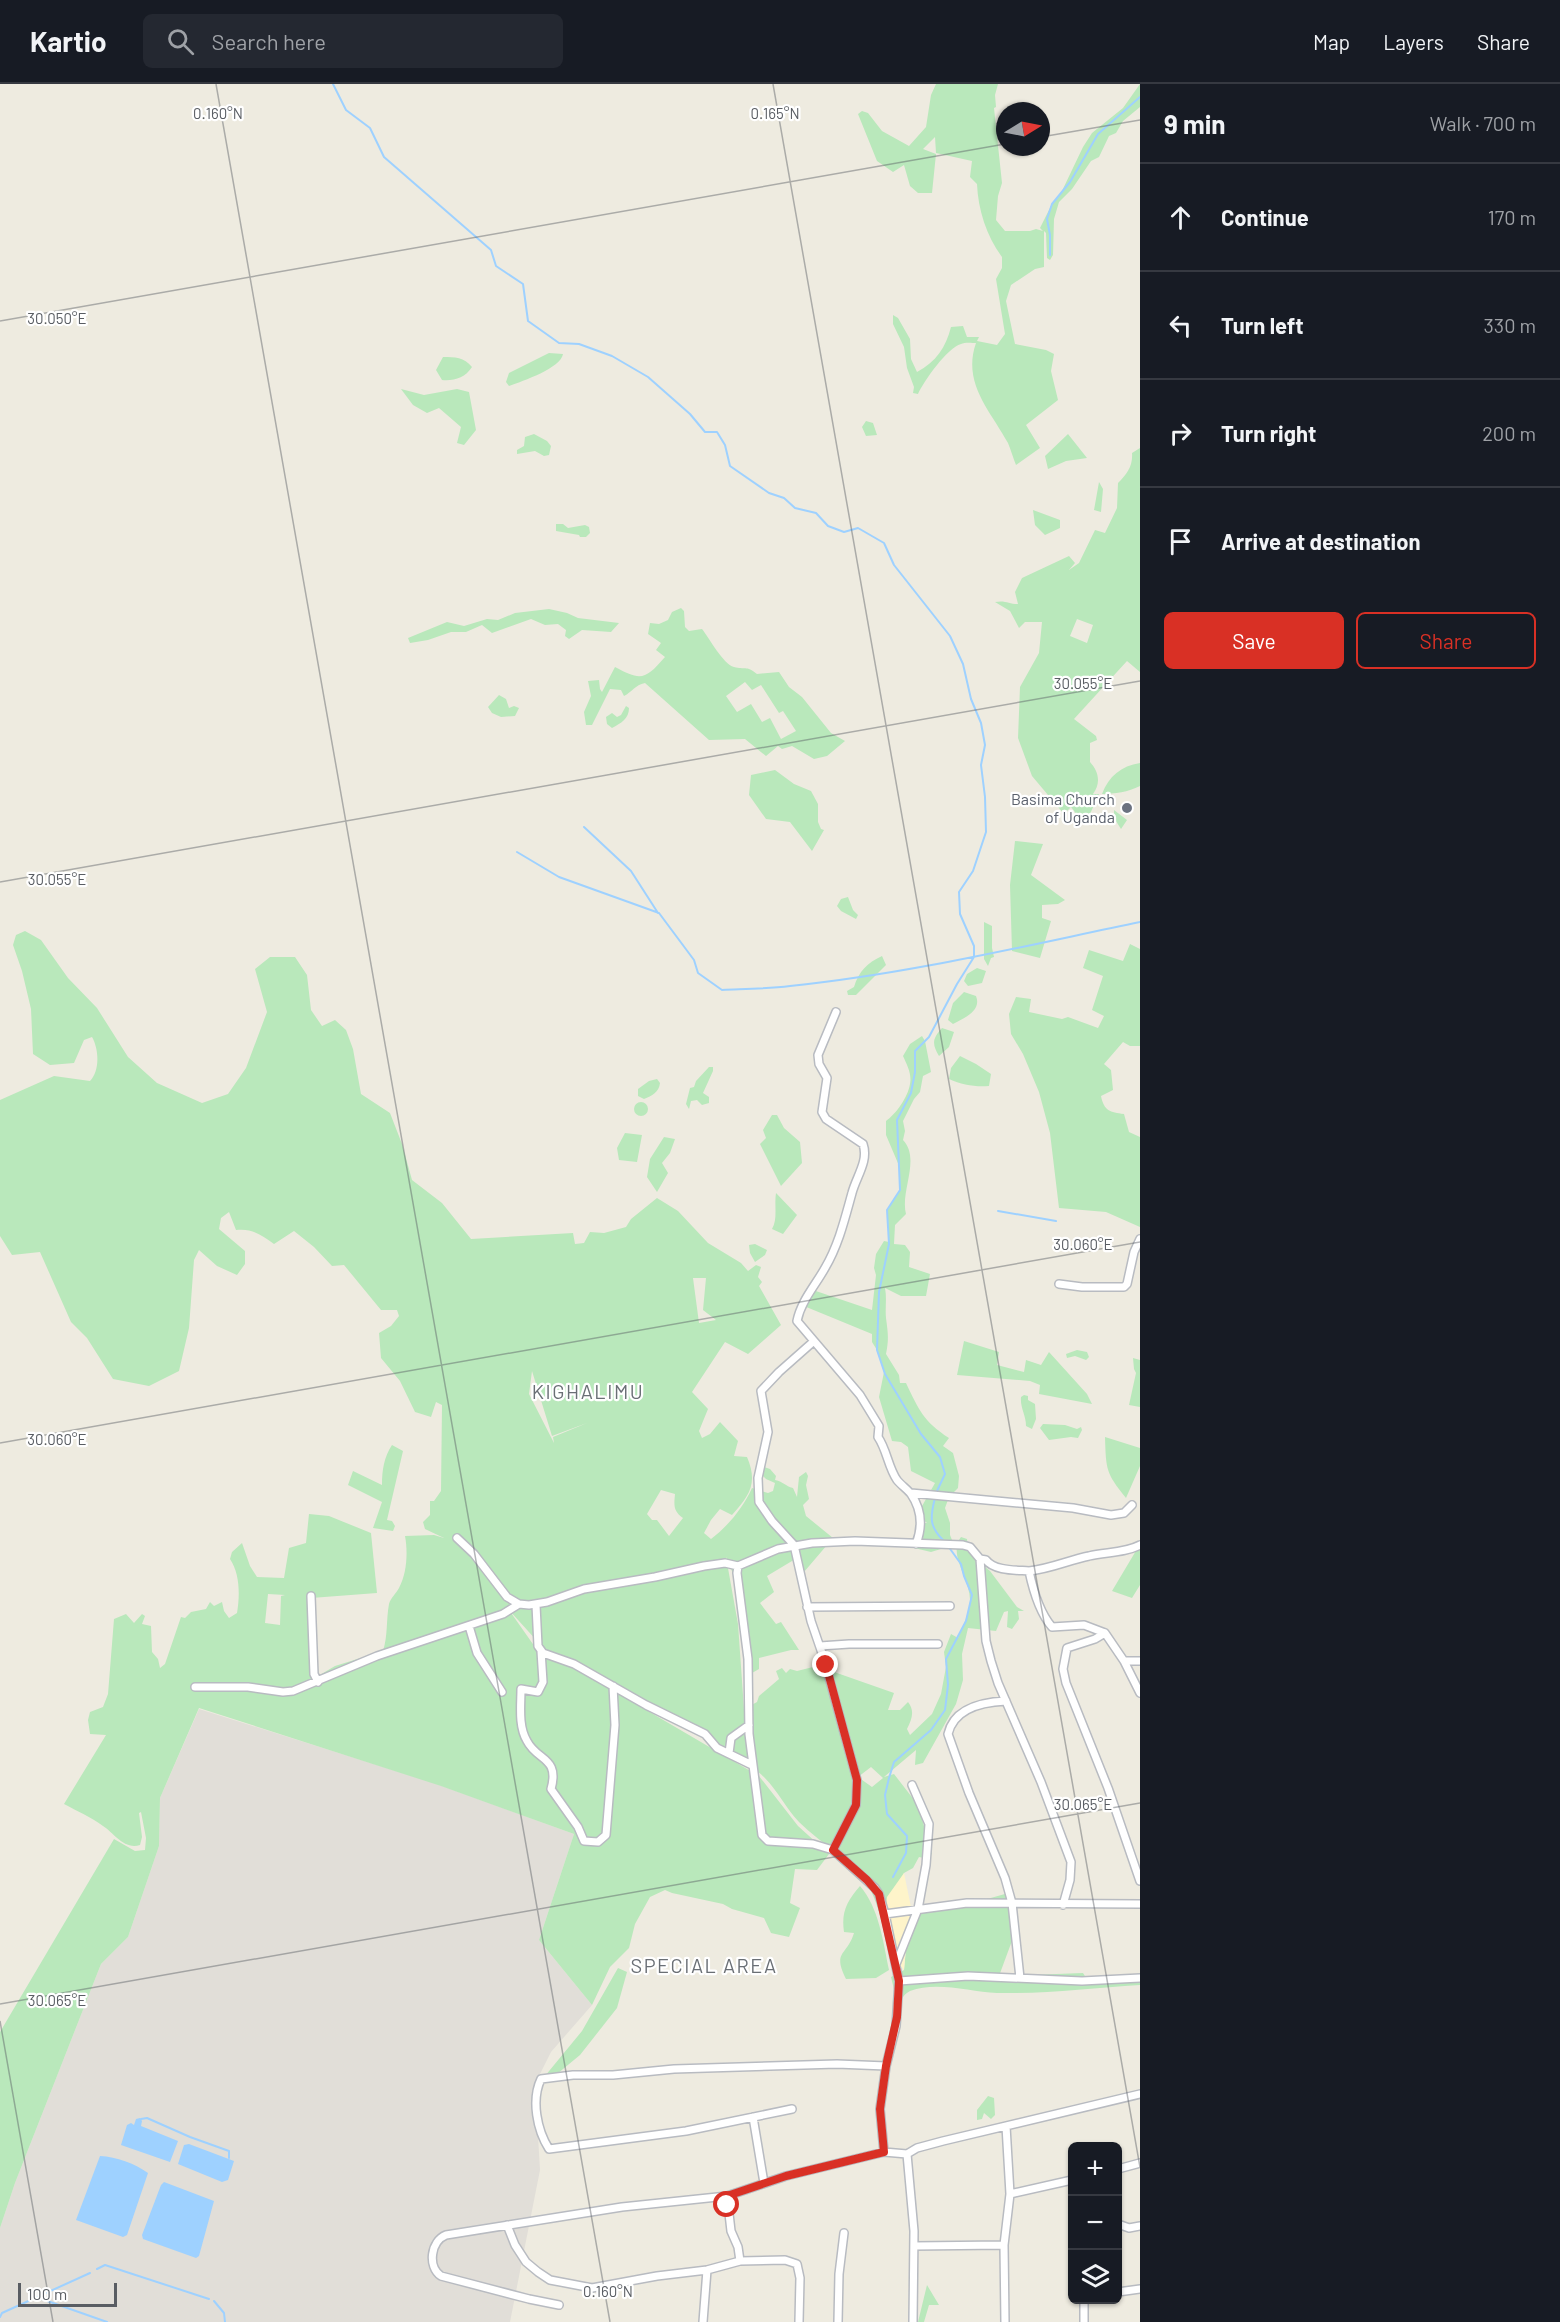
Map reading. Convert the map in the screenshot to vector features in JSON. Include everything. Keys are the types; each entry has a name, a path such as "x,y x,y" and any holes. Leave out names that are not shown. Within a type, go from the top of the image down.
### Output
{"street":[{"path":"836,1012 818,1055 819,1064 827,1078 822,1112 826,1119 857,1138 865,1148 862,1171 852,1190 840,1236 826,1267 809,1292 796,1321 860,1395 876,1418 879,1426 878,1437 885,1448 892,1469 897,1480 910,1493 921,1519 921,1532 916,1544"},
{"path":"1059,1284 1082,1287 1124,1287 1127,1284 1134,1252 1140,1239"},
{"path":"814,1341 761,1391 768,1432 758,1478 759,1502 772,1521 794,1545 807,1606 857,1780 856,1805 833,1850"},
{"path":"910,1493 1073,1509 1111,1515 1124,1513 1132,1505"},
{"path":"458,1538 474,1554 507,1597 519,1604 536,1605 590,1588 722,1563 738,1566 794,1545 855,1541 945,1544 948,1546 952,1544 970,1547 980,1560 986,1641 1006,1701 1070,1856 1072,1870 1063,1905"},
{"path":"980,1560 986,1560 989,1564 1009,1570 1029,1571 1045,1569 1057,1563 1090,1556 1133,1549 1140,1545"},
{"path":"738,1566 736,1569 750,1676 749,1725 760,1830 764,1839 813,1844 833,1850 875,1888 885,1914 899,1981 896,2026 886,2066 880,2109 884,2152"},
{"path":"1029,1571 1034,1592 1046,1620 1052,1627 1083,1625 1105,1633 1124,1661 1140,1693"},
{"path":"311,1596 314,1674 318,1682"},
{"path":"195,1687 248,1687 283,1692 318,1682 377,1656 503,1614 519,1604"},
{"path":"536,1605 542,1687 538,1692 520,1689 523,1729 527,1743 549,1762 554,1779 551,1789 578,1827 584,1840 598,1842 606,1835 615,1725 613,1686"},
{"path":"807,1606 950,1606"},
{"path":"469,1626 477,1653 502,1692"},
{"path":"1105,1633 1095,1639 1067,1648 1063,1675 1108,1788 1140,1881"},
{"path":"820,1646 938,1644"},
{"path":"541,1651 574,1664 646,1705 705,1734 717,1748 752,1765"},
{"path":"1124,1661 1140,1661"},
{"path":"1006,1701 982,1704 964,1712 955,1719 948,1734 969,1793 1002,1868 1012,1903 1020,1978"},
{"path":"729,1753 730,1738 749,1725"},
{"path":"896,1964 918,1909 925,1874 929,1824 912,1785"},
{"path":"885,1914 967,1903 1140,1904"},
{"path":"899,1981 968,1976 1082,1980 1140,1978"},
{"path":"792,2109 686,2131 549,2149 538,2125 537,2088 541,2079 674,2069 837,2064 886,2066"},
{"path":"559,2305 457,2281 437,2273 433,2263 433,2251 436,2244 442,2237 507,2225 622,2207 727,2196 764,2183 884,2152 908,2154 916,2148 1140,2094"},
{"path":"753,2117 764,2183"},
{"path":"1005,2322 1004,2245 1010,2194 1006,2126"},
{"path":"908,2154 914,2246 913,2322"},
{"path":"1122,2168 1140,2163"},
{"path":"1010,2194 1068,2181"},
{"path":"727,2196 731,2231 738,2247 740,2261"},
{"path":"507,2225 515,2245 526,2262 550,2280 592,2288 657,2276 707,2270 740,2261 785,2260 797,2264 800,2278 799,2322"},
{"path":"1122,2225 1129,2228 1140,2226"},
{"path":"838,2322 839,2274 844,2233"},
{"path":"914,2246 1004,2245"},
{"path":"703,2322 707,2270"},
{"path":"1122,2291 1140,2289"},
{"path":"1084,2304 1084,2322"}],"shaded area":[{"path":"199,1709 431,1782 574,1834 539,1940 592,2005 551,2052 535,2084 540,2170 510,2322 0,2322 0,2228 15,2183 101,1964 128,1937 159,1846 160,1798"}],"green space":[{"path":"936,84 998,84 995,95 996,107 994,108 996,156 999,156 1002,183 998,196 996,220 1005,231 1036,229 1043,231 1040,228 1052,204 1061,193 1092,133 1123,108 1140,84 1140,107 1123,121 1116,133 1109,136 1099,157 1091,161 1072,189 1059,202 1054,219 1053,255 1050,260 1047,258 1044,231 1044,267 1035,269 1011,285 1006,301 1015,344 1046,350 1054,354 1051,371 1058,400 1026,425 1040,448 1016,465 1008,443 975,384 973,357 976,343 964,343 955,347 936,366 918,394 913,393 914,387 907,368 904,347 893,324 893,315 898,318 910,339 911,359 917,372 930,364 939,353 951,327 963,326 967,337 979,337 977,341 997,345 1005,334 996,279 1002,268 1002,257 984,223 977,184 970,177 972,161 936,153 935,137 923,149 936,154 932,193 918,193 910,186 904,165 893,172 877,161 858,114 862,111 868,113 882,131 909,146 926,127 931,95"},
{"path":"549,353 563,354 561,359 549,369 509,386 506,382 509,373"},
{"path":"443,357 462,359 472,367 459,378 442,380 436,370"},
{"path":"401,389 424,395 457,389 469,392 476,430 464,445 457,443 461,427 439,408 427,413 413,405"},
{"path":"866,421 873,423 877,435 866,436 862,427"},
{"path":"534,434 551,446 549,455 544,456 535,451 517,454 517,450 524,446 525,437"},
{"path":"1068,434 1087,458 1066,461 1048,469 1045,456"},
{"path":"1140,448 1140,672 1127,661 1074,719 1096,736 1097,740 1090,743 1090,762 1098,778 1093,794 1099,794 1085,825 1071,807 1064,814 1032,776 1018,738 1020,687 1039,653 1042,622 1025,622 1019,628 1010,611 995,602 1018,604 1015,592 1022,578 1069,556 1075,563 1069,570 1079,563 1095,530 1105,533 1117,508 1118,483 1129,470 1132,453","holes":["1077,619 1093,625 1087,643 1070,636"]},
{"path":"1099,482 1103,489 1101,512 1094,510"},
{"path":"1033,510 1060,520 1060,528 1045,535 1035,525"},
{"path":"556,524 563,524 568,528 585,525 589,527 590,533 586,537 580,537 556,531"},
{"path":"681,608 684,611 685,627 689,631 702,629 730,665 748,669 757,674 779,672 789,687 802,697 831,733 845,741 827,756 814,759 792,746 782,749 778,746 766,756 745,739 709,740 645,683 624,696 621,690 610,689 592,725 586,725 584,712 591,696 588,681 599,680 602,692 615,667 637,676 647,674 652,670 665,657 656,650 661,643 648,634 650,623 659,624 668,620 672,612","holes":["745,682 752,690 761,685 779,713 783,711 796,731 781,739 770,718 762,722 751,704 737,712 726,696"]},
{"path":"549,609 578,618 619,623 611,632 582,630 569,639 565,636 566,630 558,624 545,625 531,619 492,633 482,625 466,632 451,632 428,640 410,643 408,638 447,622 464,626 487,619 498,620 515,613"},
{"path":"499,695 506,699 509,708 514,706 519,708 515,716 501,717 492,713 488,707"},
{"path":"626,706 629,712 624,720 612,728 607,724 606,717 612,713 617,717 621,715"},
{"path":"1140,763 1140,786 1112,794 1102,794 1116,773"},
{"path":"775,770 794,784 811,791 818,804 818,822 824,830 812,851 790,822 766,819 749,795 751,775"},
{"path":"1114,810 1127,820 1121,829 1114,818"},
{"path":"1015,841 1043,844 1031,875 1065,900 1058,904 1042,905 1042,918 1051,921 1040,958 1012,951 1010,885"},
{"path":"848,897 853,910 858,915 856,919 841,911 837,906 841,899"},
{"path":"984,922 992,926 994,957 991,958 988,966 984,959"},
{"path":"25,931 41,940 68,978 97,1008 128,1057 157,1083 202,1103 228,1094 246,1068 267,1012 255,969 270,957 295,957 307,975 311,1010 322,1026 335,1020 346,1030 353,1049 361,1094 390,1113 412,1180 442,1203 471,1239 573,1233 575,1244 584,1243 590,1232 604,1233 626,1227 631,1219 657,1198 678,1211 708,1243 741,1263 748,1271 756,1265 761,1267 758,1277 762,1282 759,1286 781,1325 748,1354 725,1342 692,1392 708,1409 699,1431 702,1438 710,1434 720,1422 738,1441 734,1456 747,1457 752,1474 748,1495 752,1488 768,1493 773,1491 775,1483 760,1473 764,1467 770,1469 776,1476 775,1480 793,1488 797,1497 799,1477 806,1472 809,1499 803,1505 806,1516 833,1538 804,1572 797,1558 767,1576 774,1592 760,1603 776,1624 781,1622 799,1650 759,1658 759,1669 745,1677 738,1598 726,1557 738,1624 748,1766 709,1738 684,1728 547,1652 509,1610 542,1657 571,1666 759,1776 798,1826 829,1854 817,1870 795,1869 790,1903 800,1908 789,1937 771,1933 764,1918 732,1909 723,1904 665,1890 650,1897 635,1924 629,1948 610,1967 592,2005 539,1940 574,1834 441,1786 199,1708 160,1798 159,1846 128,1937 101,1964 15,2183 0,2228 0,2032 114,1839 135,1851 145,1850 146,1838 141,1812 139,1813 142,1837 140,1845 134,1846 124,1843 89,1817 64,1804 106,1735 90,1734 88,1720 90,1712 103,1707 108,1694 114,1619 126,1614 134,1623 142,1614 145,1616 142,1624 151,1626 152,1652 158,1659 160,1668 165,1664 181,1617 185,1618 191,1612 206,1609 210,1602 214,1606 222,1602 229,1618 237,1613 238,1585 236,1571 230,1559 232,1552 242,1543 250,1566 257,1577 284,1578 289,1548 306,1543 309,1514 329,1516 371,1533 377,1593 311,1598 311,1675 318,1676 335,1666 383,1651 389,1604 402,1582 405,1569 407,1556 405,1536 434,1535 444,1538 425,1529 423,1522 430,1515 430,1501 434,1501 441,1491 442,1405 436,1402 431,1417 415,1412 400,1381 381,1358 379,1333 391,1326 399,1316 397,1310 381,1310 344,1265 332,1266 294,1231 274,1244 252,1231 236,1230 229,1212 221,1218 219,1229 245,1251 245,1264 237,1275 217,1266 199,1250 194,1260 189,1328 179,1371 149,1386 113,1379 87,1338 71,1322 40,1252 12,1255 0,1236 0,1100 54,1076 90,1081 96,1072 97,1060 92,1037 84,1040 74,1063 50,1065 33,1054 31,1009 13,945 16,935","holes":["693,1278 706,1278 703,1310 716,1320 699,1323","532,1371 552,1436 587,1423 553,1437 554,1443 529,1394","661,1490 675,1494 675,1508 683,1518 669,1536 657,1520 652,1520 647,1514","748,1495 740,1509 711,1539 704,1533 720,1509 732,1515","268,1594 285,1595 281,1596 280,1625 265,1623"]},
{"path":"1130,944 1140,949 1140,1046 1130,1046 1123,1042 1104,1064 1111,1070 1113,1090 1101,1096 1106,1108 1124,1114 1129,1132 1140,1137 1140,1227 1106,1212 1059,1208 1050,1133 1039,1092 1023,1054 1011,1034 1009,1014 1016,997 1031,999 1029,1012 1062,1019 1068,1017 1098,1028 1104,1016 1092,1010 1103,976 1083,968 1089,950 1123,961"},
{"path":"882,956 886,965 856,995 848,995 847,991 854,987 864,968"},
{"path":"977,968 986,971 982,983 968,986 964,981 967,974"},
{"path":"964,992 976,996 976,1006 971,1013 953,1024 948,1020 953,1003"},
{"path":"942,1028 954,1032 949,1047 939,1056 934,1042"},
{"path":"922,1036 931,1072 923,1076 920,1092 903,1121 905,1131 903,1140 908,1148 910,1166 906,1214 895,1225 894,1244 905,1245 910,1252 909,1267 930,1274 926,1296 901,1296 885,1288 888,1336 886,1354 899,1375 900,1383 906,1383 923,1414 933,1426 949,1438 943,1446 953,1453 959,1476 958,1488 949,1497 945,1508 954,1545 931,1552 910,1547 919,1523 927,1523 917,1515 935,1483 911,1471 908,1447 901,1442 892,1441 879,1397 884,1372 872,1342 872,1334 799,1304 807,1288 872,1310 876,1254 884,1241 889,1242 887,1210 900,1190 900,1168 886,1135 886,1121 901,1105 909,1089 910,1073 903,1056 910,1044"},
{"path":"960,1056 991,1074 989,1086 969,1085 949,1079 951,1068"},
{"path":"709,1067 713,1067 713,1071 703,1093 709,1097 709,1103 702,1105 697,1100 691,1101 689,1109 686,1104 690,1088 694,1087 696,1081"},
{"path":"657,1079 660,1083 655,1093 644,1099 638,1096 638,1089 649,1081"},
{"path":"641,1102 646,1104 648,1109 646,1114 641,1116 636,1114 634,1109 636,1104"},
{"path":"772,1115 777,1115 784,1128 800,1142 802,1163 781,1186 760,1144 766,1138 763,1130"},
{"path":"625,1133 642,1135 637,1162 619,1160 617,1148"},
{"path":"664,1137 675,1139 670,1153 662,1163 668,1173 657,1192 647,1177 650,1159"},
{"path":"776,1193 797,1215 783,1234 772,1229"},
{"path":"755,1244 767,1250 765,1255 755,1262 749,1245"},
{"path":"964,1341 999,1352 997,1365 1024,1372 1026,1360 1041,1365 1049,1352 1087,1394 1092,1404 1039,1394 1040,1385 1030,1381 957,1375"},
{"path":"1077,1350 1087,1352 1089,1357 1086,1360 1075,1356 1067,1358 1066,1354"},
{"path":"1133,1358 1140,1360 1140,1407 1129,1405 1136,1373"},
{"path":"1024,1395 1035,1404 1036,1419 1032,1429 1026,1426 1021,1401"},
{"path":"1043,1424 1065,1425 1077,1429 1081,1427 1082,1430 1078,1438 1049,1440 1040,1428"},
{"path":"1105,1437 1140,1448 1140,1466 1126,1498 1114,1483 1108,1470"},
{"path":"392,1445 403,1451 387,1520 392,1521 395,1526 393,1531 373,1528 382,1502 348,1485 353,1471 382,1485 384,1464"},
{"path":"961,1537 967,1539 968,1549 990,1571 1017,1607 1024,1611 1018,1611 1019,1619 1012,1629 1007,1627 1008,1611 1004,1612 996,1631 968,1628 962,1654 963,1680 956,1704 923,1763 915,1765 916,1750 884,1777 894,1774 918,1805 932,1854 924,1858 919,1857 913,1868 904,1873 886,1933 872,1893 858,1873 799,1822 771,1785 751,1767 746,1708 757,1702 759,1696 779,1679 776,1671 782,1668 786,1673 790,1669 797,1671 817,1666 894,1693 888,1710 900,1710 908,1702 912,1712 907,1729 910,1735 932,1714 941,1694 946,1667 944,1652 951,1634 958,1638 966,1620 970,1601 958,1559 957,1544","holes":["871,1767 883,1778 872,1787 858,1777"]},
{"path":"1140,1544 1140,1585 1132,1598 1112,1591"},
{"path":"860,1886 872,1904 876,1915 889,1970 876,1978 846,1979 840,1963 842,1954 854,1933 844,1932 843,1918 848,1902"},
{"path":"1012,1892 1016,1930 999,1976 1083,1973 1088,1981 1140,1976 1140,1985 1015,1993 920,1988 905,1995 899,2010 891,1977 904,1970 908,1929 921,1912 980,1901"},
{"path":"618,1968 627,1972 617,2008 580,2055 557,2074 545,2076 582,2031"},
{"path":"988,2096 994,2098 995,2115 991,2119 984,2113 982,2119 977,2120 977,2110"},
{"path":"927,2285 939,2305 929,2305 924,2322 918,2322"}],"sand":[{"path":"904,1873 911,1907 928,1907 920,1913 911,1927 904,1970 890,1948 891,1922 885,1915 887,1897"}],"water":[{"path":"140,2118 141,2126 178,2141 170,2162 121,2145 127,2125 131,2123 134,2125 136,2119"},
{"path":"189,2144 234,2161 228,2180 222,2182 178,2164 184,2145"},
{"path":"100,2156 125,2161 148,2173 127,2235 123,2237 76,2220"},
{"path":"164,2182 214,2201 199,2256 196,2258 143,2239 142,2235"}],"waterway":[{"path":"333,84 346,110 370,128 384,157 491,250 496,266 523,284 528,321 559,343 579,344 612,356 648,377 690,414 705,432 717,432 725,445 730,466 769,493 784,498 795,508 816,513 828,526 844,532 858,528 884,543 894,565 950,636 963,664 971,699 981,723 985,745 981,765 986,832 973,871 959,892 960,914 974,946 974,957 929,1037 915,1051 915,1072 911,1093 897,1120 900,1190 887,1210 889,1244 879,1292 877,1350 885,1374 921,1434 940,1457 945,1474 936,1493"},
{"path":"1050,255 1047,219 1052,204 1070,182 1098,134 1140,97"},
{"path":"584,827 631,871 658,913"},
{"path":"517,852 559,877 659,913 694,960 698,973 722,990 781,987 878,974 966,959 1140,922"},
{"path":"998,1211 1056,1221"},
{"path":"935,1498 932,1511 933,1526 944,1541"},
{"path":"893,1877 906,1853 907,1836 887,1814 885,1795 889,1778 894,1762 931,1730 945,1710 948,1685 946,1659 966,1621 972,1595 961,1564 948,1546"},
{"path":"141,2119 147,2118 229,2151 229,2158"},
{"path":"97,2269 105,2265 209,2299"},
{"path":"0,2317 2,2313 90,2273"},
{"path":"36,2297 107,2322"},
{"path":"214,2301 224,2313 225,2322"}],"place":[{"name":"Basima Church of Uganda","path":"1127,808"}],"district":[{"name":"KIGHALIMU","path":"588,1392"},
{"name":"SPECIAL AREA","path":"704,1966"}],"route":[{"path":"727,2205 727,2196 786,2176 884,2152 880,2109 886,2066 896,2026 899,1981 879,1894 867,1880 833,1850 856,1805 857,1780 826,1665"}]}
